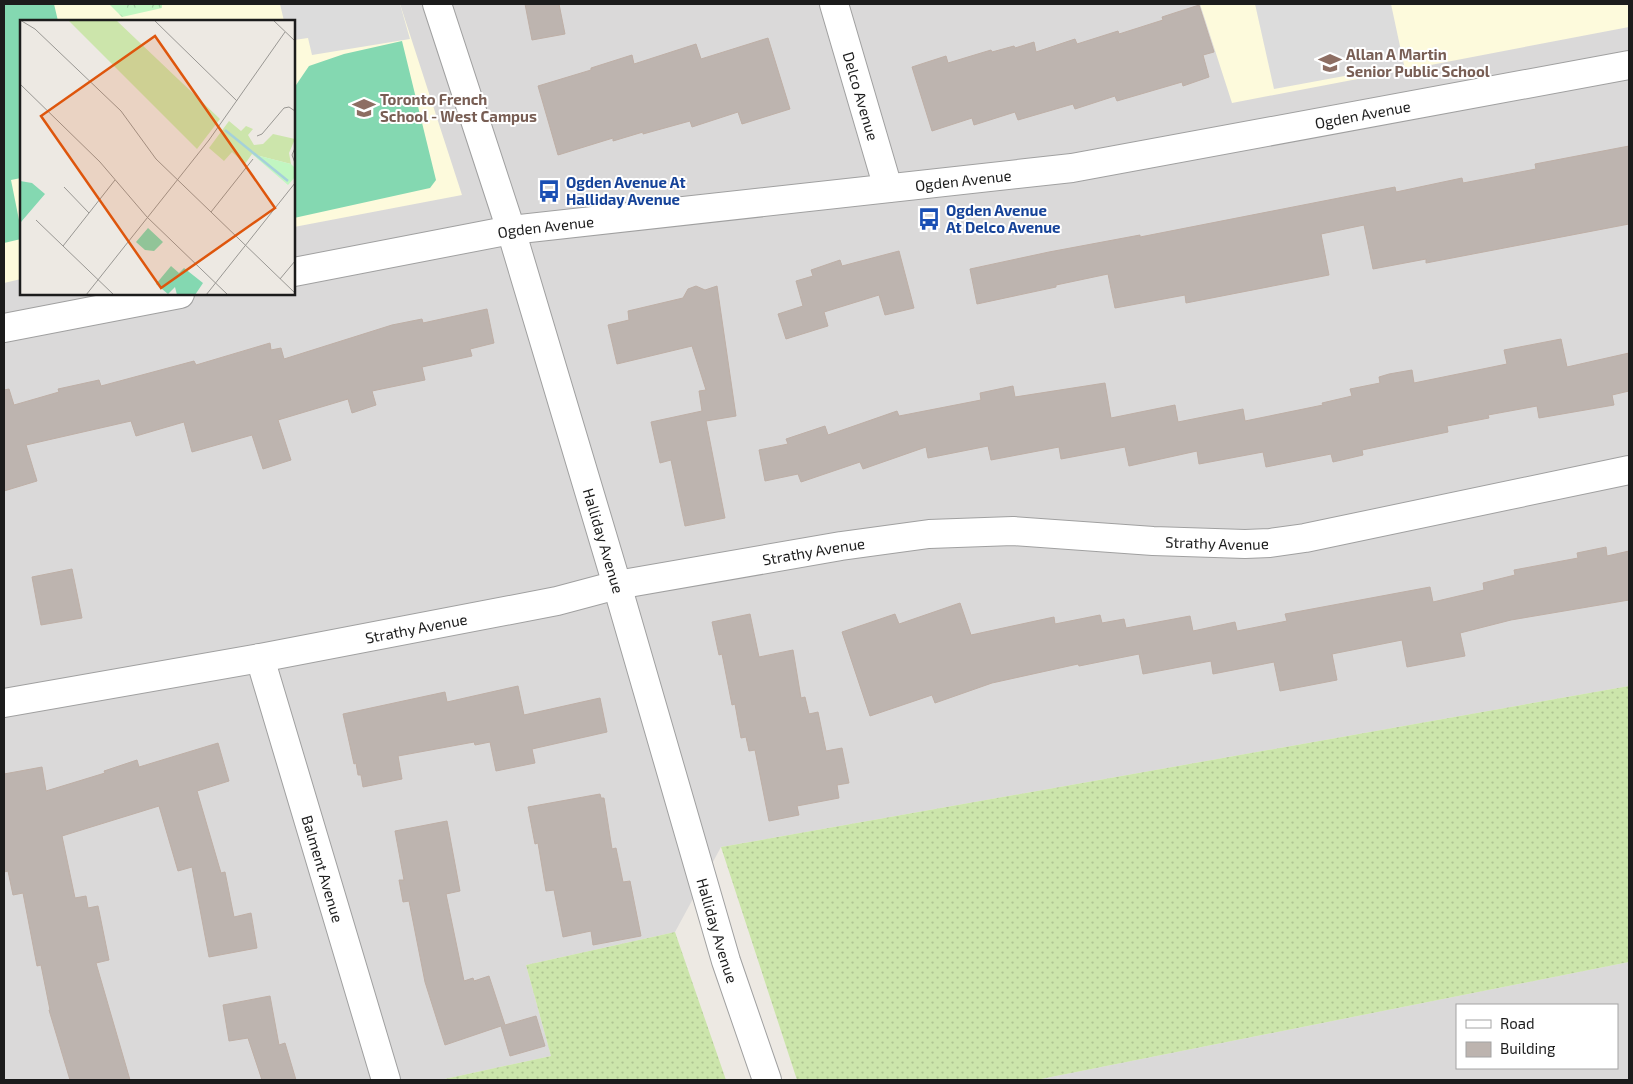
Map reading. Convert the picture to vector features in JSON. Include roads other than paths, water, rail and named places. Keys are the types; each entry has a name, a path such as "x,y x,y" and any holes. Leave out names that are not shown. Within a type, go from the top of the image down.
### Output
{"street":[{"name":"Halliday Avenue","path":"437,4 511,230 617,585 726,961 767,1080"},
{"name":"Delco Avenue","path":"834,4 888,188"},
{"name":"Ogden Avenue","path":"295,272 511,230 1072,168 1629,65"},
{"path":"4,328 175,295"},
{"name":"Strathy Avenue","path":"4,702 260,658 557,601 617,585 841,546 929,534 1013,531 1153,541 1270,543 1314,536 1629,470"},
{"name":"Balment Avenue","path":"260,658 386,1080"}],"place":[{"name":"Allan A Martin Senior Public School","path":"1330,63"},
{"name":"Toronto French School - West Campus","path":"364,108"},
{"name":"Ogden Avenue At Halliday Avenue","path":"549,191"},
{"name":"Ogden Avenue At Delco Avenue","path":"929,219"}]}
